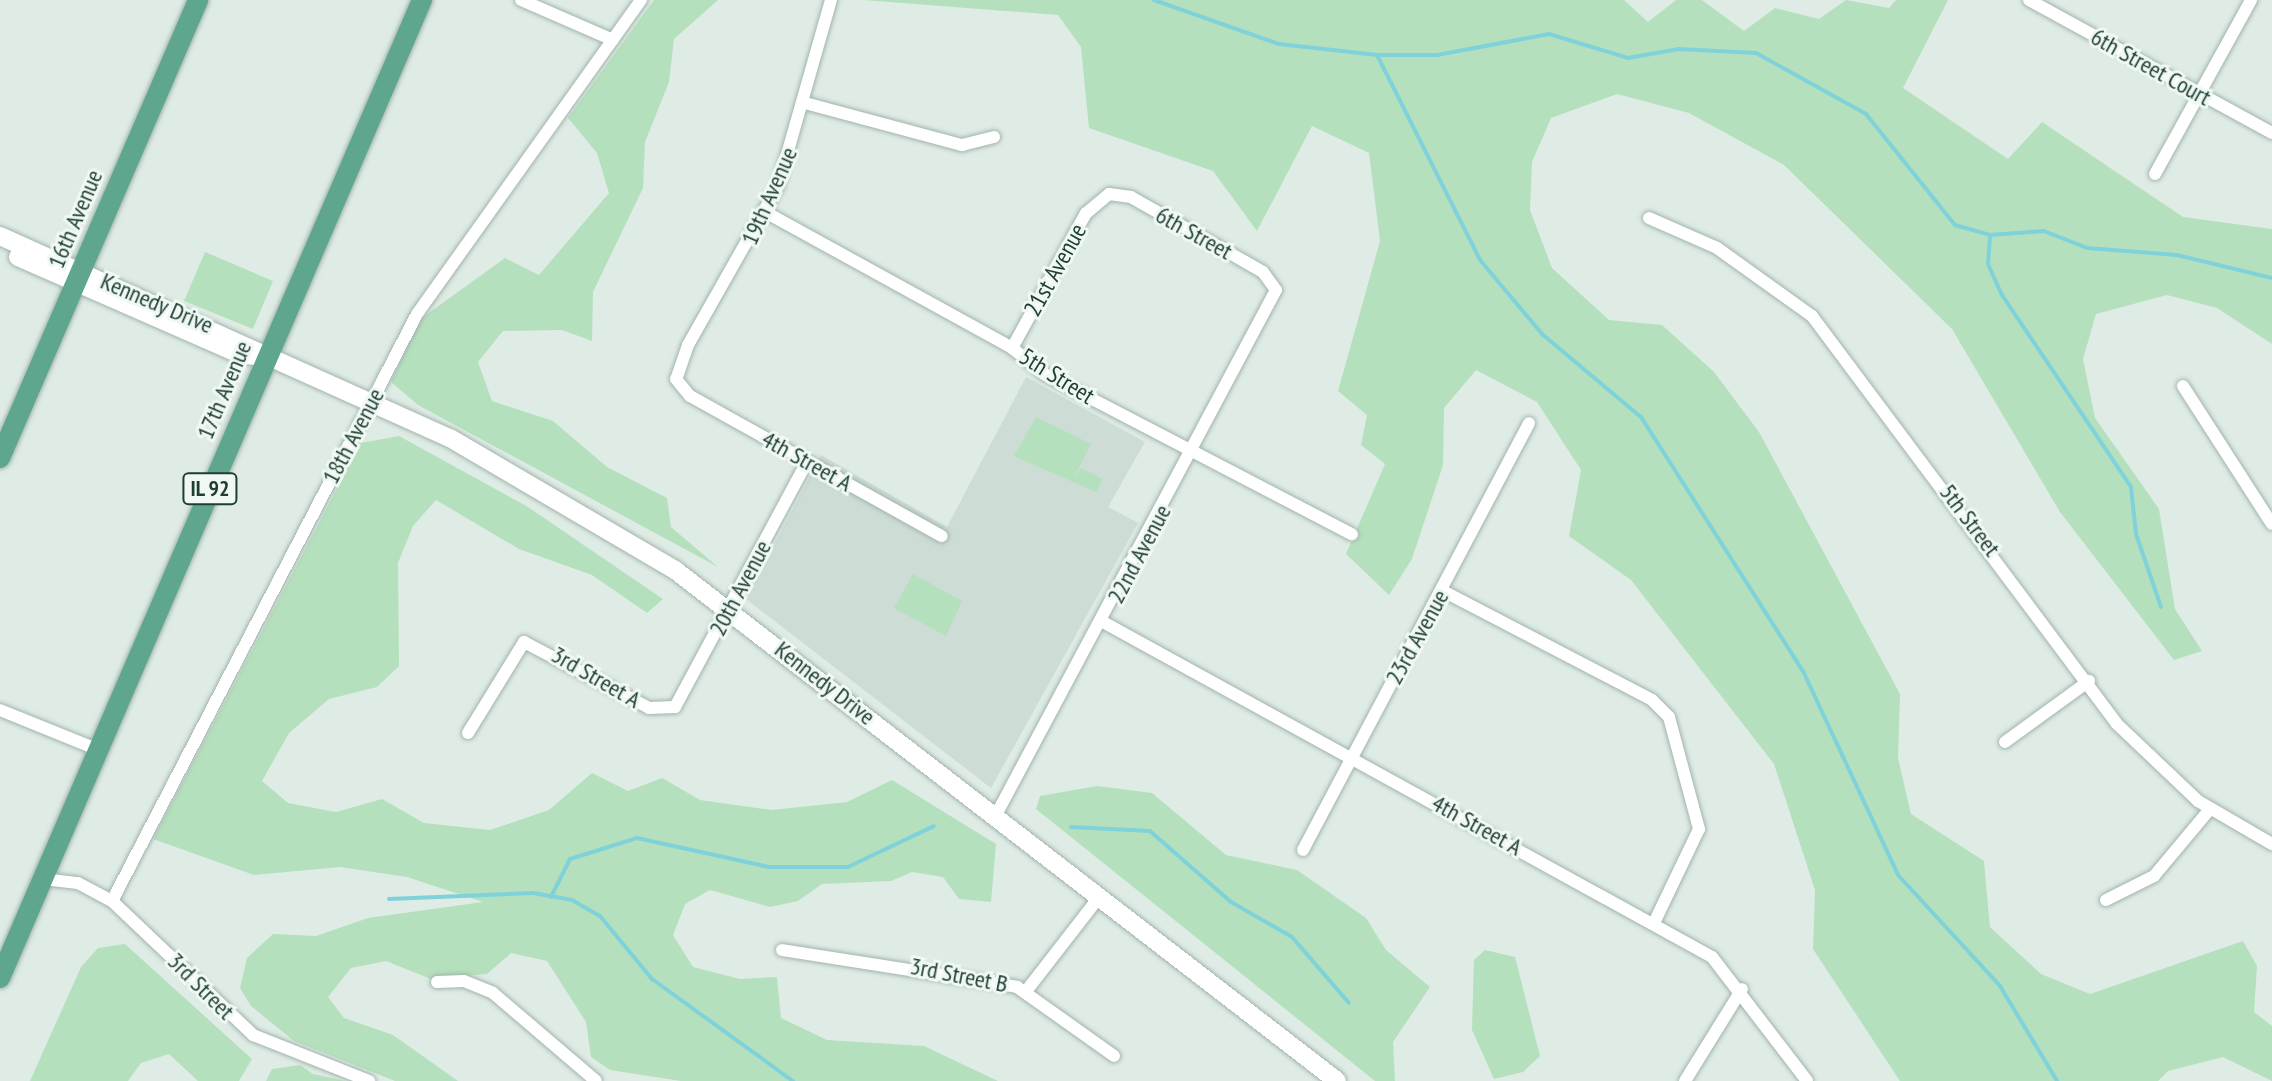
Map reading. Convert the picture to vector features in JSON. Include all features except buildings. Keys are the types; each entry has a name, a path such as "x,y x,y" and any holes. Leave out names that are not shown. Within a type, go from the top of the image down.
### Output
{"main road":[{"name":"16th Avenue","path":"0,458 198,0"},
{"name":"17th Avenue","path":"0,978 422,0"}],"street":[{"path":"521,0 613,40"},
{"name":"18th Avenue","path":"112,901 372,402 463,243 641,0"},
{"name":"19th Avenue","path":"676,379 688,345 765,212 805,103 831,0"},
{"name":"6th Street Court","path":"2029,0 2272,133"},
{"path":"2155,174 2251,0"},
{"path":"805,103 962,145 994,137"},
{"name":"6th Street","path":"1102,195 1131,197 1263,272 1276,290"},
{"name":"21st Avenue","path":"1012,348 1102,195"},
{"name":"5th Street","path":"765,212 1012,348 1046,375 1352,534"},
{"name":"5th Street","path":"1649,218 1763,277 1840,345 2141,751 2210,809 2272,844"},
{"name":"Kennedy Drive","path":"0,236 239,354 267,357 372,402 569,504 729,609 1337,1081"},
{"name":"Kennedy Drive","path":"0,249 78,276"},
{"name":"22nd Avenue","path":"996,815 1194,454 1276,290"},
{"name":"4th Street A","path":"676,379 690,396 942,536"},
{"path":"2183,386 2272,524"},
{"name":"23rd Avenue","path":"1303,850 1443,591 1529,423"},
{"name":"20th Avenue","path":"668,711 729,609 807,462"},
{"path":"1443,591 1660,705 1699,820 1654,923"},
{"name":"4th Street A","path":"1103,622 1712,957 1742,989 1807,1081"},
{"name":"3rd Street A","path":"468,733 524,642 668,711"},
{"path":"2005,742 2089,681"},
{"path":"0,710 99,750"},
{"path":"2106,900 2154,876 2210,809"},
{"name":"3rd Street","path":"44,879 78,883 112,901 253,1035 369,1081"},
{"path":"1027,990 1100,896"},
{"name":"3rd Street B","path":"782,950 933,968 1027,990 1114,1056"},
{"path":"437,982 464,981 493,993 596,1081"},
{"path":"1685,1081 1742,989"}],"shaded area":[{"path":"1026,377 1145,442 1108,507 1138,523 991,788 746,599 821,455 947,527"}],"green space":[{"path":"654,0 718,0 674,39 669,82 645,142 643,188 593,292 592,341 562,330 503,331 478,362 492,401 553,421 607,467 667,498 671,527 718,567 418,405 391,382 419,320 505,258 539,275 609,193 597,153 568,118"},
{"path":"863,0 1624,0 1648,22 1676,0 1702,0 1744,31 1775,8 1819,19 1846,0 1889,8 1896,0 1948,0 1903,88 2008,159 2042,122 2183,217 2272,229 2272,344 2217,308 2167,295 2096,314 2083,359 2095,418 2159,509 2175,609 2202,651 2174,660 2060,512 1952,329 1784,165 1689,113 1617,94 1551,118 1532,162 1530,210 1552,268 1609,320 1662,325 1714,372 1759,432 1900,694 1898,758 1911,814 1984,861 1990,927 2041,974 2090,994 2243,941 2257,966 2254,1012 2272,1026 2272,1081 2223,1057 2168,1071 2158,1081 1900,1081 1813,949 1815,890 1774,764 1631,580 1569,536 1581,470 1537,402 1476,370 1444,408 1443,465 1412,559 1389,595 1346,554 1385,464 1361,445 1367,415 1338,391 1380,241 1369,153 1312,126 1257,231 1213,171 1089,128 1081,47 1058,15"},
{"path":"205,252 273,281 253,329 184,301"},
{"path":"1036,417 1091,444 1073,479 1081,468 1103,479 1096,492 1014,456"},
{"path":"399,436 528,507 663,599 647,613 592,575 519,549 436,500 413,526 398,563 399,666 377,687 329,699 289,733 262,781 288,803 336,812 382,799 424,823 490,830 549,810 592,773 628,791 662,778 700,800 772,810 847,802 892,780 996,844 991,902 959,899 943,877 912,872 891,881 822,884 798,901 770,907 710,890 685,904 673,935 693,967 740,979 777,977 781,1018 827,1040 924,1046 998,1081 681,1081 610,1070 591,1057 586,1022 547,961 511,953 487,974 431,979 386,961 351,968 328,997 344,1018 393,1035 458,1081 395,1081 294,1041 251,1006 240,988 247,958 273,934 316,936 368,918 483,902 407,877 340,867 254,875 153,839 361,443"},
{"path":"913,574 962,601 946,636 894,608"},
{"path":"1097,786 1152,793 1226,855 1297,870 1366,918 1386,950 1430,987 1393,1042 1395,1081 1375,1081 1036,809 1040,796"},
{"path":"125,944 252,1059 239,1081 198,1081 169,1054 141,1063 128,1081 30,1081 81,967 98,948"},
{"path":"1485,950 1515,957 1540,1056 1523,1072 1494,1079 1472,1030 1474,960"},
{"path":"300,1065 313,1074 345,1081 266,1081 272,1069"}],"waterway":[{"path":"1154,0 1279,44 1377,55 1437,55 1549,34 1628,58 1679,49 1756,53 1866,114 1955,225 1990,235 2044,231 2087,248 2177,255 2272,278"},
{"path":"1377,55 1480,260 1542,334 1641,417 1803,671 1898,875 2000,986 2057,1081"},
{"path":"1990,236 1988,264 2002,295 2131,487 2136,534 2161,607"},
{"path":"551,897 570,859 637,838 769,867 848,867 934,826"},
{"path":"1071,827 1150,831 1231,902 1292,937 1349,1003"},
{"path":"389,899 533,893 572,900 600,916 652,979 793,1081"}]}
